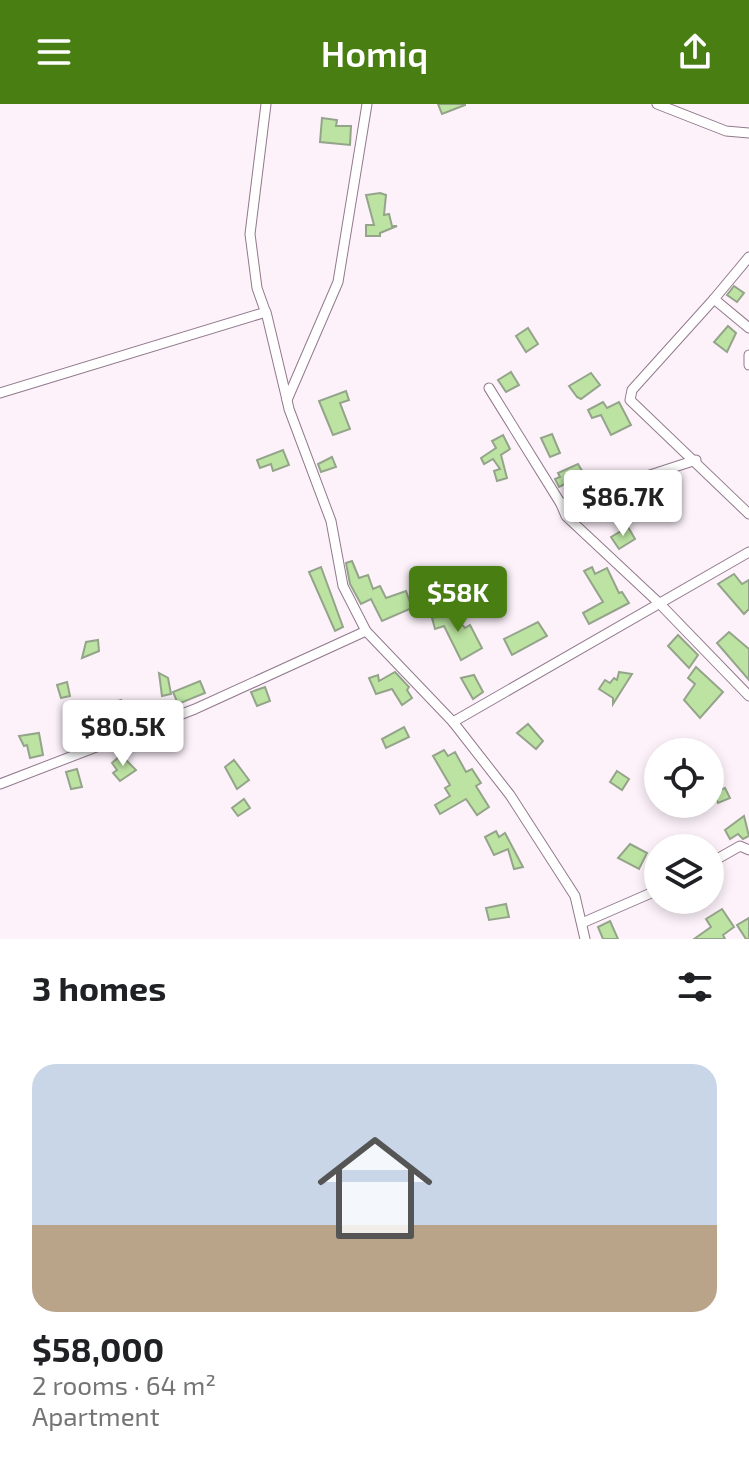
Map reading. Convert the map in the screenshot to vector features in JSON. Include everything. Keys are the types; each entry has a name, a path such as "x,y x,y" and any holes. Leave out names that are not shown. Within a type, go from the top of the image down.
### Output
{"street":[{"path":"266,104 249,219 257,288 266,312 287,400 331,521 343,586 366,631 453,722 550,852 575,896 585,939"},
{"path":"287,400 338,282 367,104"},
{"path":"657,104 726,131 749,133"},
{"path":"749,257 714,299 688,323 629,396 633,406 696,460 749,514"},
{"path":"714,299 749,328"},
{"path":"0,393 266,312"},
{"path":"749,355 749,365"},
{"path":"489,388 566,516 659,603 749,696"},
{"path":"561,504 696,460"},
{"path":"453,722 749,552"},
{"path":"0,784 195,709 366,631"},
{"path":"724,855 740,846 749,850"},
{"path":"582,923 644,896"}],"building":[{"path":"438,104 465,104 465,105 442,114"},
{"path":"322,118 337,120 336,126 351,126 350,145 320,142"},
{"path":"366,195 386,195 384,215 389,214 392,226 397,226 380,233 380,236 366,236 366,225 374,225"},
{"path":"734,286 744,293 737,302 727,295"},
{"path":"728,326 736,333 727,352 714,342"},
{"path":"528,328 538,344 526,352 516,336"},
{"path":"511,372 519,385 506,392 498,380"},
{"path":"591,373 600,385 581,399 569,386"},
{"path":"346,391 349,400 340,403 350,429 333,435 319,401"},
{"path":"603,402 607,408 619,402 631,425 611,435 601,415 592,418 588,410"},
{"path":"552,434 560,453 550,457 541,438"},
{"path":"503,435 510,449 501,455 507,478 497,481 494,471 500,469 493,459 484,464 481,458 496,448 492,441"},
{"path":"283,450 289,465 273,471 271,464 260,468 257,460"},
{"path":"332,457 336,467 321,472 318,464"},
{"path":"578,464 591,486 569,494 565,484 559,487 555,479 560,477 558,473"},
{"path":"634,489 644,509 627,517 618,496"},
{"path":"597,500 599,513 590,518 588,513 579,518 571,509"},
{"path":"628,527 635,539 619,549 611,537"},
{"path":"352,561 359,578 368,575 373,589 380,586 386,598 406,591 412,608 382,621 371,599 361,604 350,584 346,563"},
{"path":"321,567 343,627 335,631 309,572"},
{"path":"592,567 595,574 607,568 619,593 622,592 629,603 589,624 583,613 603,602 584,571"},
{"path":"734,574 742,584 749,580 749,609 744,614 718,584"},
{"path":"457,610 461,623 465,628 470,625 482,648 461,660 444,626 435,629 432,618"},
{"path":"538,622 547,636 512,655 504,639"},
{"path":"729,632 749,649 749,680 717,643"},
{"path":"678,635 698,655 689,668 668,646"},
{"path":"98,640 99,651 82,658 86,642"},
{"path":"696,667 723,692 700,718 684,700 695,684 688,678"},
{"path":"395,672 409,687 407,690 412,698 402,705 392,689 376,694 369,678 378,675 379,681"},
{"path":"619,672 632,674 613,704 613,698 599,689 605,680 610,683 614,678 617,680"},
{"path":"159,673 168,678 171,694 162,696"},
{"path":"474,675 483,692 473,699 461,678"},
{"path":"200,681 205,693 178,704 173,692"},
{"path":"67,682 70,696 61,698 57,685"},
{"path":"265,687 270,701 257,706 251,692"},
{"path":"121,700 125,722 115,724 111,703"},
{"path":"528,724 543,741 536,749 517,733"},
{"path":"404,727 409,737 386,748 382,739"},
{"path":"39,733 43,755 30,758 27,745 24,746 19,736"},
{"path":"444,750 448,756 455,752 466,772 472,769 481,783 476,786 489,807 477,815 466,799 440,814 435,805 450,796 445,788 450,785 433,756"},
{"path":"121,755 136,770 120,781 113,773 117,770 112,763"},
{"path":"234,760 249,780 237,789 225,767"},
{"path":"77,769 82,787 71,789 66,772"},
{"path":"617,771 629,779 622,790 610,782"},
{"path":"724,788 730,798 724,800"},
{"path":"244,799 250,808 238,816 232,808"},
{"path":"744,816 749,836 743,839 738,834 730,839 725,830"},
{"path":"496,831 499,837 505,833 523,867 514,869 508,849 494,855 485,837"},
{"path":"630,844 644,851 639,869 618,858"},
{"path":"506,904 509,917 489,920 486,908"},
{"path":"724,912 734,927 723,935 725,939 694,939 711,927 706,919"},
{"path":"749,918 749,939 746,939 737,925"},
{"path":"610,921 618,939 603,939 598,927"}]}
